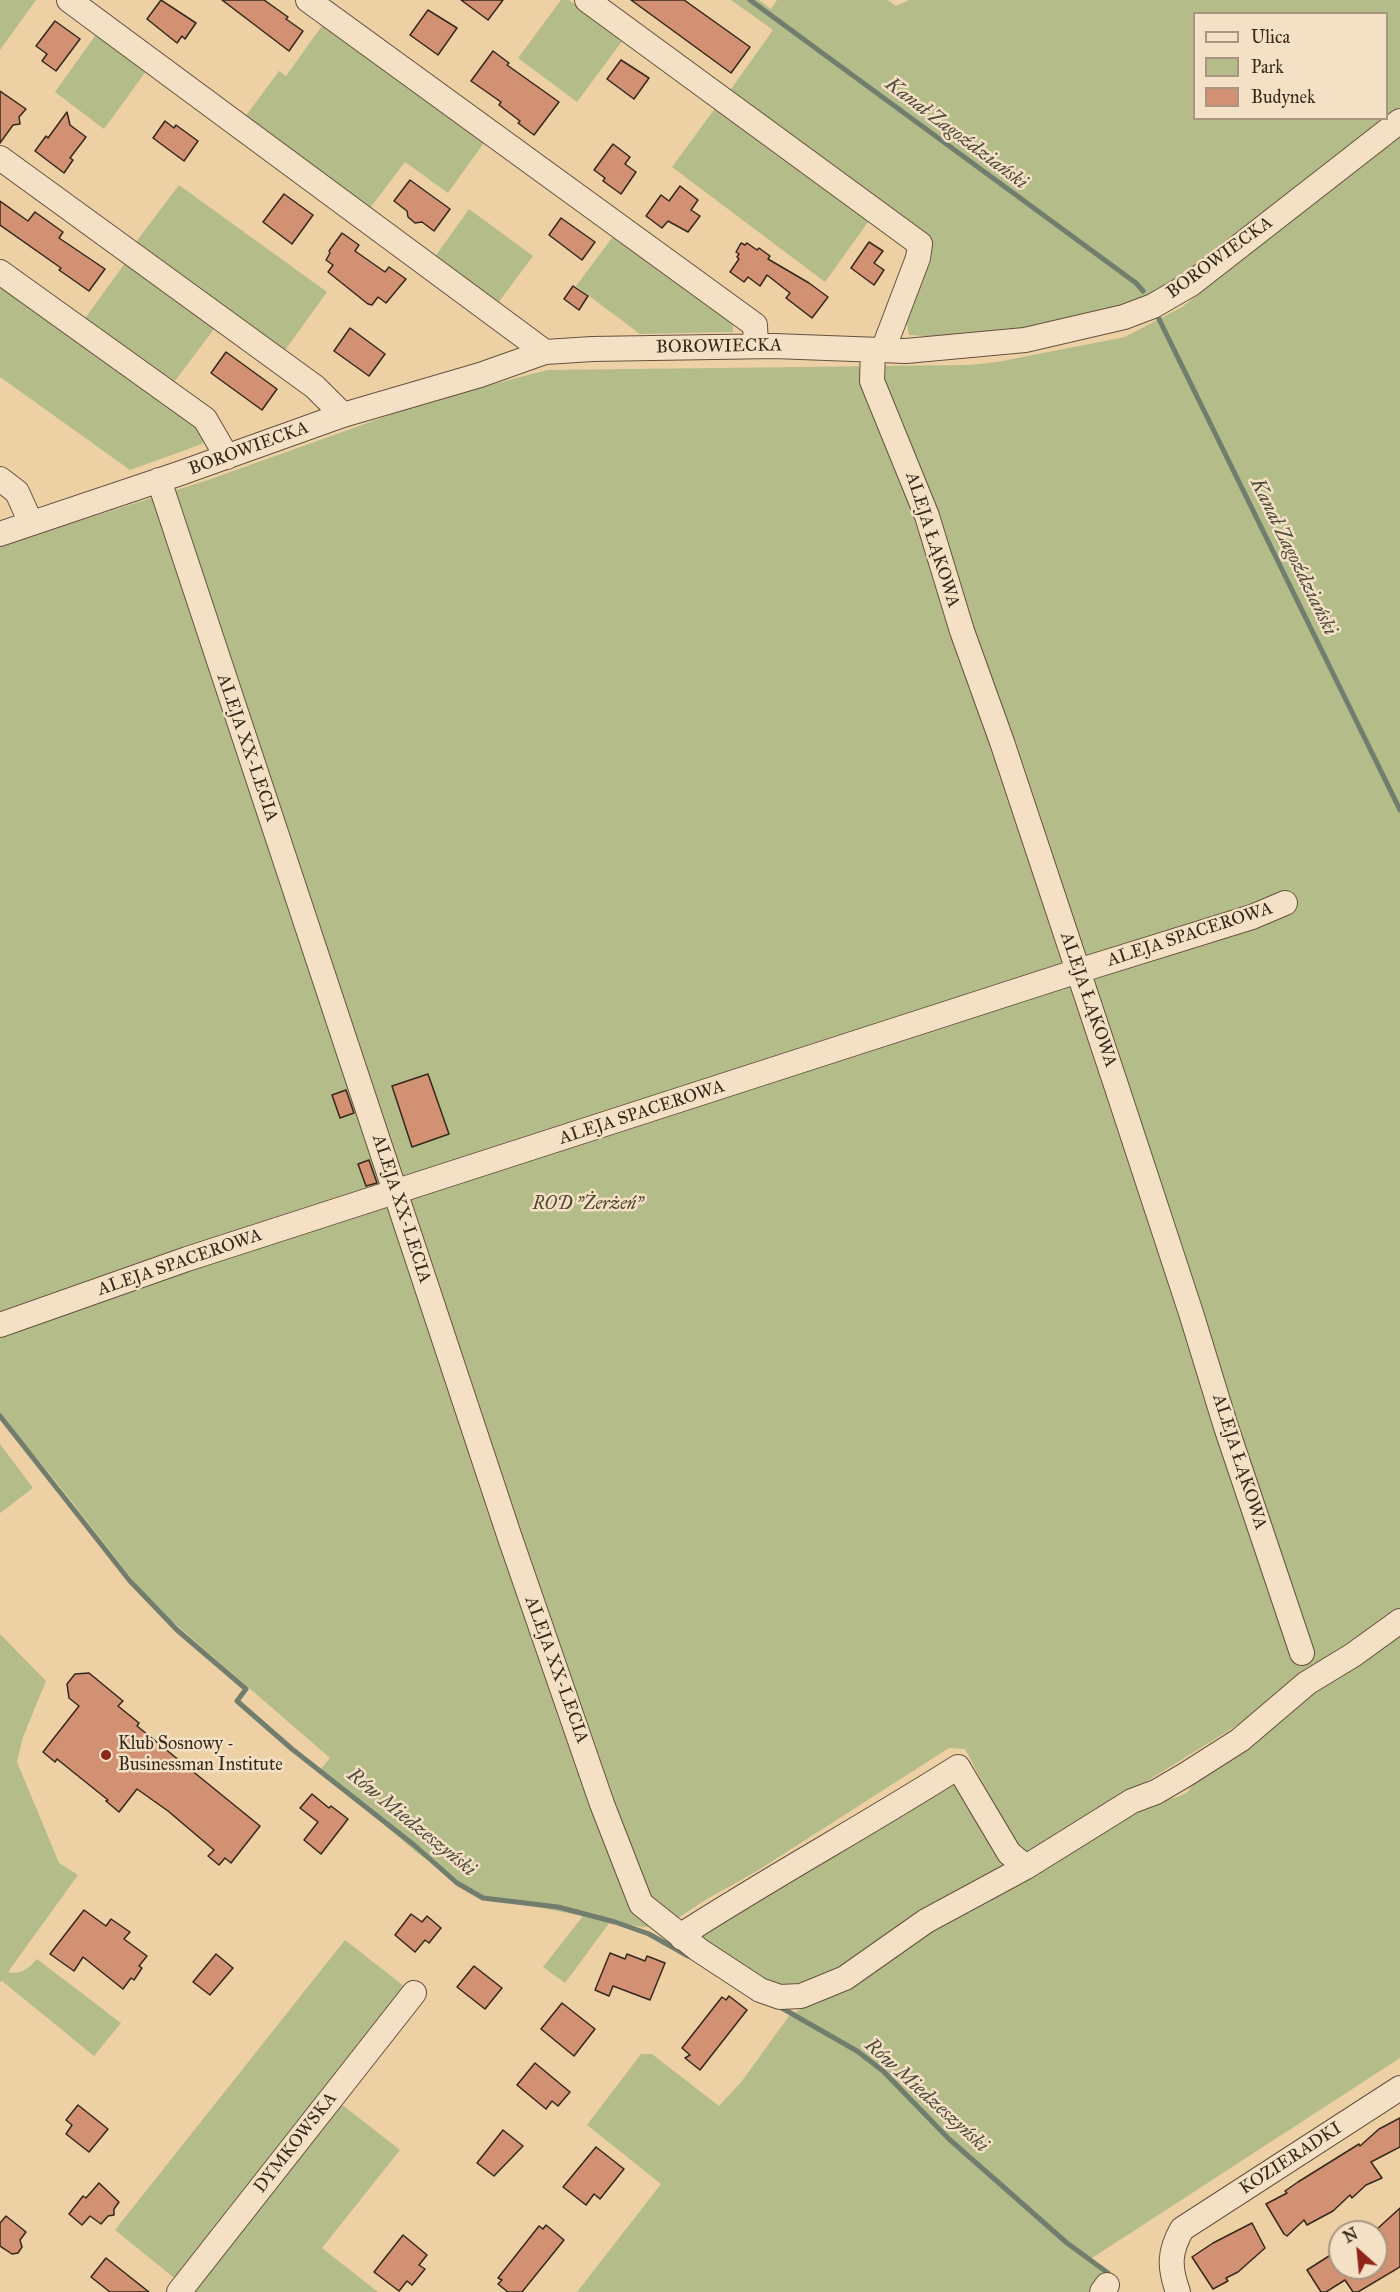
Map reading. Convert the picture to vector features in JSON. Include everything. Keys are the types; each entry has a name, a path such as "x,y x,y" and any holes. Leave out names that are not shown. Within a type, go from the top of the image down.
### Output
{"street":[{"path":"69,0 545,352"},
{"path":"308,0 755,326 756,346"},
{"name":"ALEJA ŁĄKOWA","path":"587,0 920,244 918,258 878,350 872,381 927,516 962,631 1002,742 1302,1653"},
{"name":"BOROWIECKA","path":"0,534 344,415 480,375 545,352 756,346 906,351 1025,340 1124,317 1153,306 1191,284 1400,121"},
{"path":"0,158 315,387 344,415"},
{"path":"0,272 205,419 226,457"},
{"path":"0,479 17,492 31,524"},
{"name":"ALEJA XX-LECIA","path":"159,480 509,1535 602,1804 641,1904 674,1931 760,1990 780,1997 801,1996 845,1978 926,1921 1026,1867 1115,1810 1173,1782 1240,1740 1307,1683 1353,1655 1400,1622"},
{"name":"ALEJA SPACEROWA","path":"0,1325 187,1259 1252,917 1285,903"},
{"path":"674,1931 686,1932 958,1767 1009,1853 1026,1867"},
{"name":"DYMKOWSKA","path":"178,2292 414,1993"},
{"name":"KOZIERADKI","path":"1178,2292 1170,2271 1174,2244 1182,2229 1400,2088"}],"green space":[{"path":"0,0 36,0 0,50"},
{"path":"561,0 569,0 623,40 577,102 518,58"},
{"path":"731,0 759,0 771,9 777,0 888,0 896,6 909,0 1400,0 1400,107 1388,117 1388,12 1193,12 1193,120 1384,120 1315,178 1155,296 1117,310 973,339 909,335 905,311 932,241 729,92 773,30"},
{"path":"324,23 486,140 448,193 405,162 367,212 242,121 279,71 286,76"},
{"path":"97,33 147,70 104,129 55,92"},
{"path":"716,107 871,218 825,282 672,167"},
{"name":"ROD \"Żerżeń\"","path":"1400,134 1400,1610 1335,1651 1236,1726 1023,1858 965,1749 949,1748 757,1871 667,1925 644,1927 610,1922 565,1983 543,1967 583,1916 475,1895 416,1852 320,1770 330,1758 151,1603 54,1479 0,1415 0,546 208,480 426,402 547,370 968,365 997,362 1125,337 1182,307"},
{"path":"179,185 327,292 283,353 133,246"},
{"path":"469,209 533,256 495,307 432,261"},
{"path":"615,234 733,320 733,332 640,334 576,286"},
{"path":"128,259 217,325 172,385 83,321"},
{"path":"0,285 206,432 202,444 130,470 0,377"},
{"path":"0,1444 33,1488 0,1513"},
{"path":"1400,1632 1400,2058 1089,2260 1108,2274 1094,2292 577,2292 661,2184 587,2125 641,2054 652,2054 719,2106 742,2081 789,2016 1143,1804 1178,1797 1188,1792 1200,1771 1291,1703"},
{"path":"0,1634 46,1681 23,1737 17,1762 59,1863 78,1875 8,1972 17,1973 24,1970 37,1959 121,2023 94,2056 2,1981 0,1982"},
{"path":"955,1779 1012,1871 821,1982 776,1990 692,1934"},
{"path":"345,1940 404,1986 395,1997 400,2001 178,2281 115,2230"},
{"path":"340,2103 400,2150 322,2248 378,2292 192,2292"}],"building":[{"path":"161,0 196,23 185,39 182,36 177,43 147,19"},
{"path":"222,0 264,0 303,31 289,51"},
{"path":"461,0 503,0 488,20"},
{"path":"631,0 684,0 750,47 731,73"},
{"path":"428,10 457,28 438,55 410,35"},
{"path":"55,21 80,39 56,71 42,61 47,54 36,46"},
{"path":"493,51 509,63 507,65 559,102 534,135 499,105 501,102 471,81"},
{"path":"621,60 649,78 634,99 607,79"},
{"path":"0,91 26,109 19,117 20,124 13,125 0,143"},
{"path":"67,112 70,125 86,137 70,158 73,160 64,173 35,151 46,136 48,138"},
{"path":"165,121 174,128 176,125 198,141 184,161 153,138"},
{"path":"613,144 630,157 625,164 636,172 621,194 603,181 605,178 594,170"},
{"path":"410,180 450,209 434,231 422,222 415,223 408,217 407,211 394,201"},
{"path":"680,186 698,200 691,210 700,216 688,232 668,221 662,228 646,216 661,195 669,201"},
{"path":"284,194 313,215 292,244 263,222"},
{"path":"0,201 28,221 35,212 63,232 59,238 105,269 89,291 0,225"},
{"path":"561,218 595,242 582,260 549,235"},
{"path":"342,233 359,245 355,251 385,272 389,267 406,279 386,303 378,297 372,305 368,304 328,272 333,265 326,260 329,251"},
{"path":"869,242 883,251 874,263 884,270 874,285 851,268"},
{"path":"741,243 745,245 747,243 757,250 759,248 770,256 768,259 828,297 812,318 786,298 790,293 767,275 760,286 748,277 744,282 730,272 739,259 737,257 739,254 736,252"},
{"path":"573,286 588,296 579,310 564,299"},
{"path":"350,328 385,354 369,376 334,351"},
{"path":"226,352 277,389 262,410 211,373"},
{"path":"428,1074 449,1134 412,1147 392,1086"},
{"path":"346,1090 354,1113 340,1118 332,1095"},
{"path":"369,1160 377,1183 366,1186 358,1164"},
{"path":"89,1673 123,1701 118,1706 139,1723 137,1726 260,1826 231,1863 225,1858 219,1865 208,1856 214,1850 168,1811 137,1789 119,1812 106,1801 108,1800 57,1759 55,1762 43,1752 79,1706 69,1698 67,1684 75,1674"},
{"path":"312,1794 329,1808 331,1806 348,1819 321,1854 304,1840 318,1822 300,1808"},
{"path":"84,1910 106,1926 111,1919 130,1932 124,1939 147,1956 139,1966 142,1968 134,1980 131,1978 123,1989 83,1957 74,1971 50,1954"},
{"path":"411,1914 422,1922 427,1916 441,1928 429,1943 425,1940 415,1952 395,1935"},
{"path":"610,1953 625,1959 627,1954 645,1961 647,1956 665,1963 650,2000 613,1986 609,1996 595,1990"},
{"path":"216,1954 233,1968 210,1995 193,1982"},
{"path":"474,1966 502,1988 485,2009 457,1987"},
{"path":"729,1996 747,2010 700,2070 685,2058 690,2055 682,2048 722,1997 726,2000"},
{"path":"562,2003 595,2029 574,2056 541,2029"},
{"path":"535,2063 570,2092 558,2106 552,2101 546,2109 517,2085"},
{"path":"78,2105 108,2129 89,2152 66,2134 72,2125 66,2120"},
{"path":"1400,2118 1400,2147 1371,2162 1382,2178 1366,2185 1352,2198 1350,2195 1333,2211 1307,2225 1304,2220 1287,2236 1284,2234 1266,2204 1287,2193 1285,2191 1298,2182 1359,2144 1360,2146 1379,2129"},
{"path":"503,2130 523,2146 494,2176 477,2163"},
{"path":"596,2147 624,2169 600,2199 594,2194 586,2205 563,2187"},
{"path":"99,2183 119,2202 114,2209 114,2215 108,2216 101,2224 90,2216 82,2225 69,2214 83,2196 86,2198"},
{"path":"1400,2208 1400,2267 1388,2274 1388,2220"},
{"path":"6,2216 26,2232 20,2240 22,2247 18,2253 12,2254 0,2246 0,2223"},
{"path":"1252,2223 1265,2248 1238,2272 1226,2278 1228,2281 1213,2289 1192,2257 1213,2243"},
{"path":"546,2225 564,2240 522,2292 508,2292 498,2284 502,2280 498,2278 539,2226 543,2229"},
{"path":"403,2235 427,2255 419,2265 425,2269 412,2285 407,2281 399,2291 374,2272"},
{"path":"1328,2257 1328,2280 1345,2280 1326,2292 1321,2292 1307,2270"},
{"path":"106,2258 149,2292 110,2292 91,2277"},
{"path":"1345,2280 1378,2280 1358,2292 1353,2292"}],"waterway":[{"name":"Kanał Zagoździański","path":"750,0 1136,283 1143,291"},
{"name":"Kanał Zagoździański","path":"1158,317 1400,810"},
{"name":"Rów Miedzeszyński","path":"0,1416 130,1581 177,1630 246,1689 237,1701 292,1749 414,1845 457,1883 483,1898 558,1907 615,1922 649,1934 688,1956"},
{"name":"Rów Miedzeszyński","path":"780,2007 857,2051 883,2071 949,2139 1067,2243 1108,2273"}],"place":[{"name":"Klub Sosnowy - Businessman Institute","path":"106,1755"}]}
